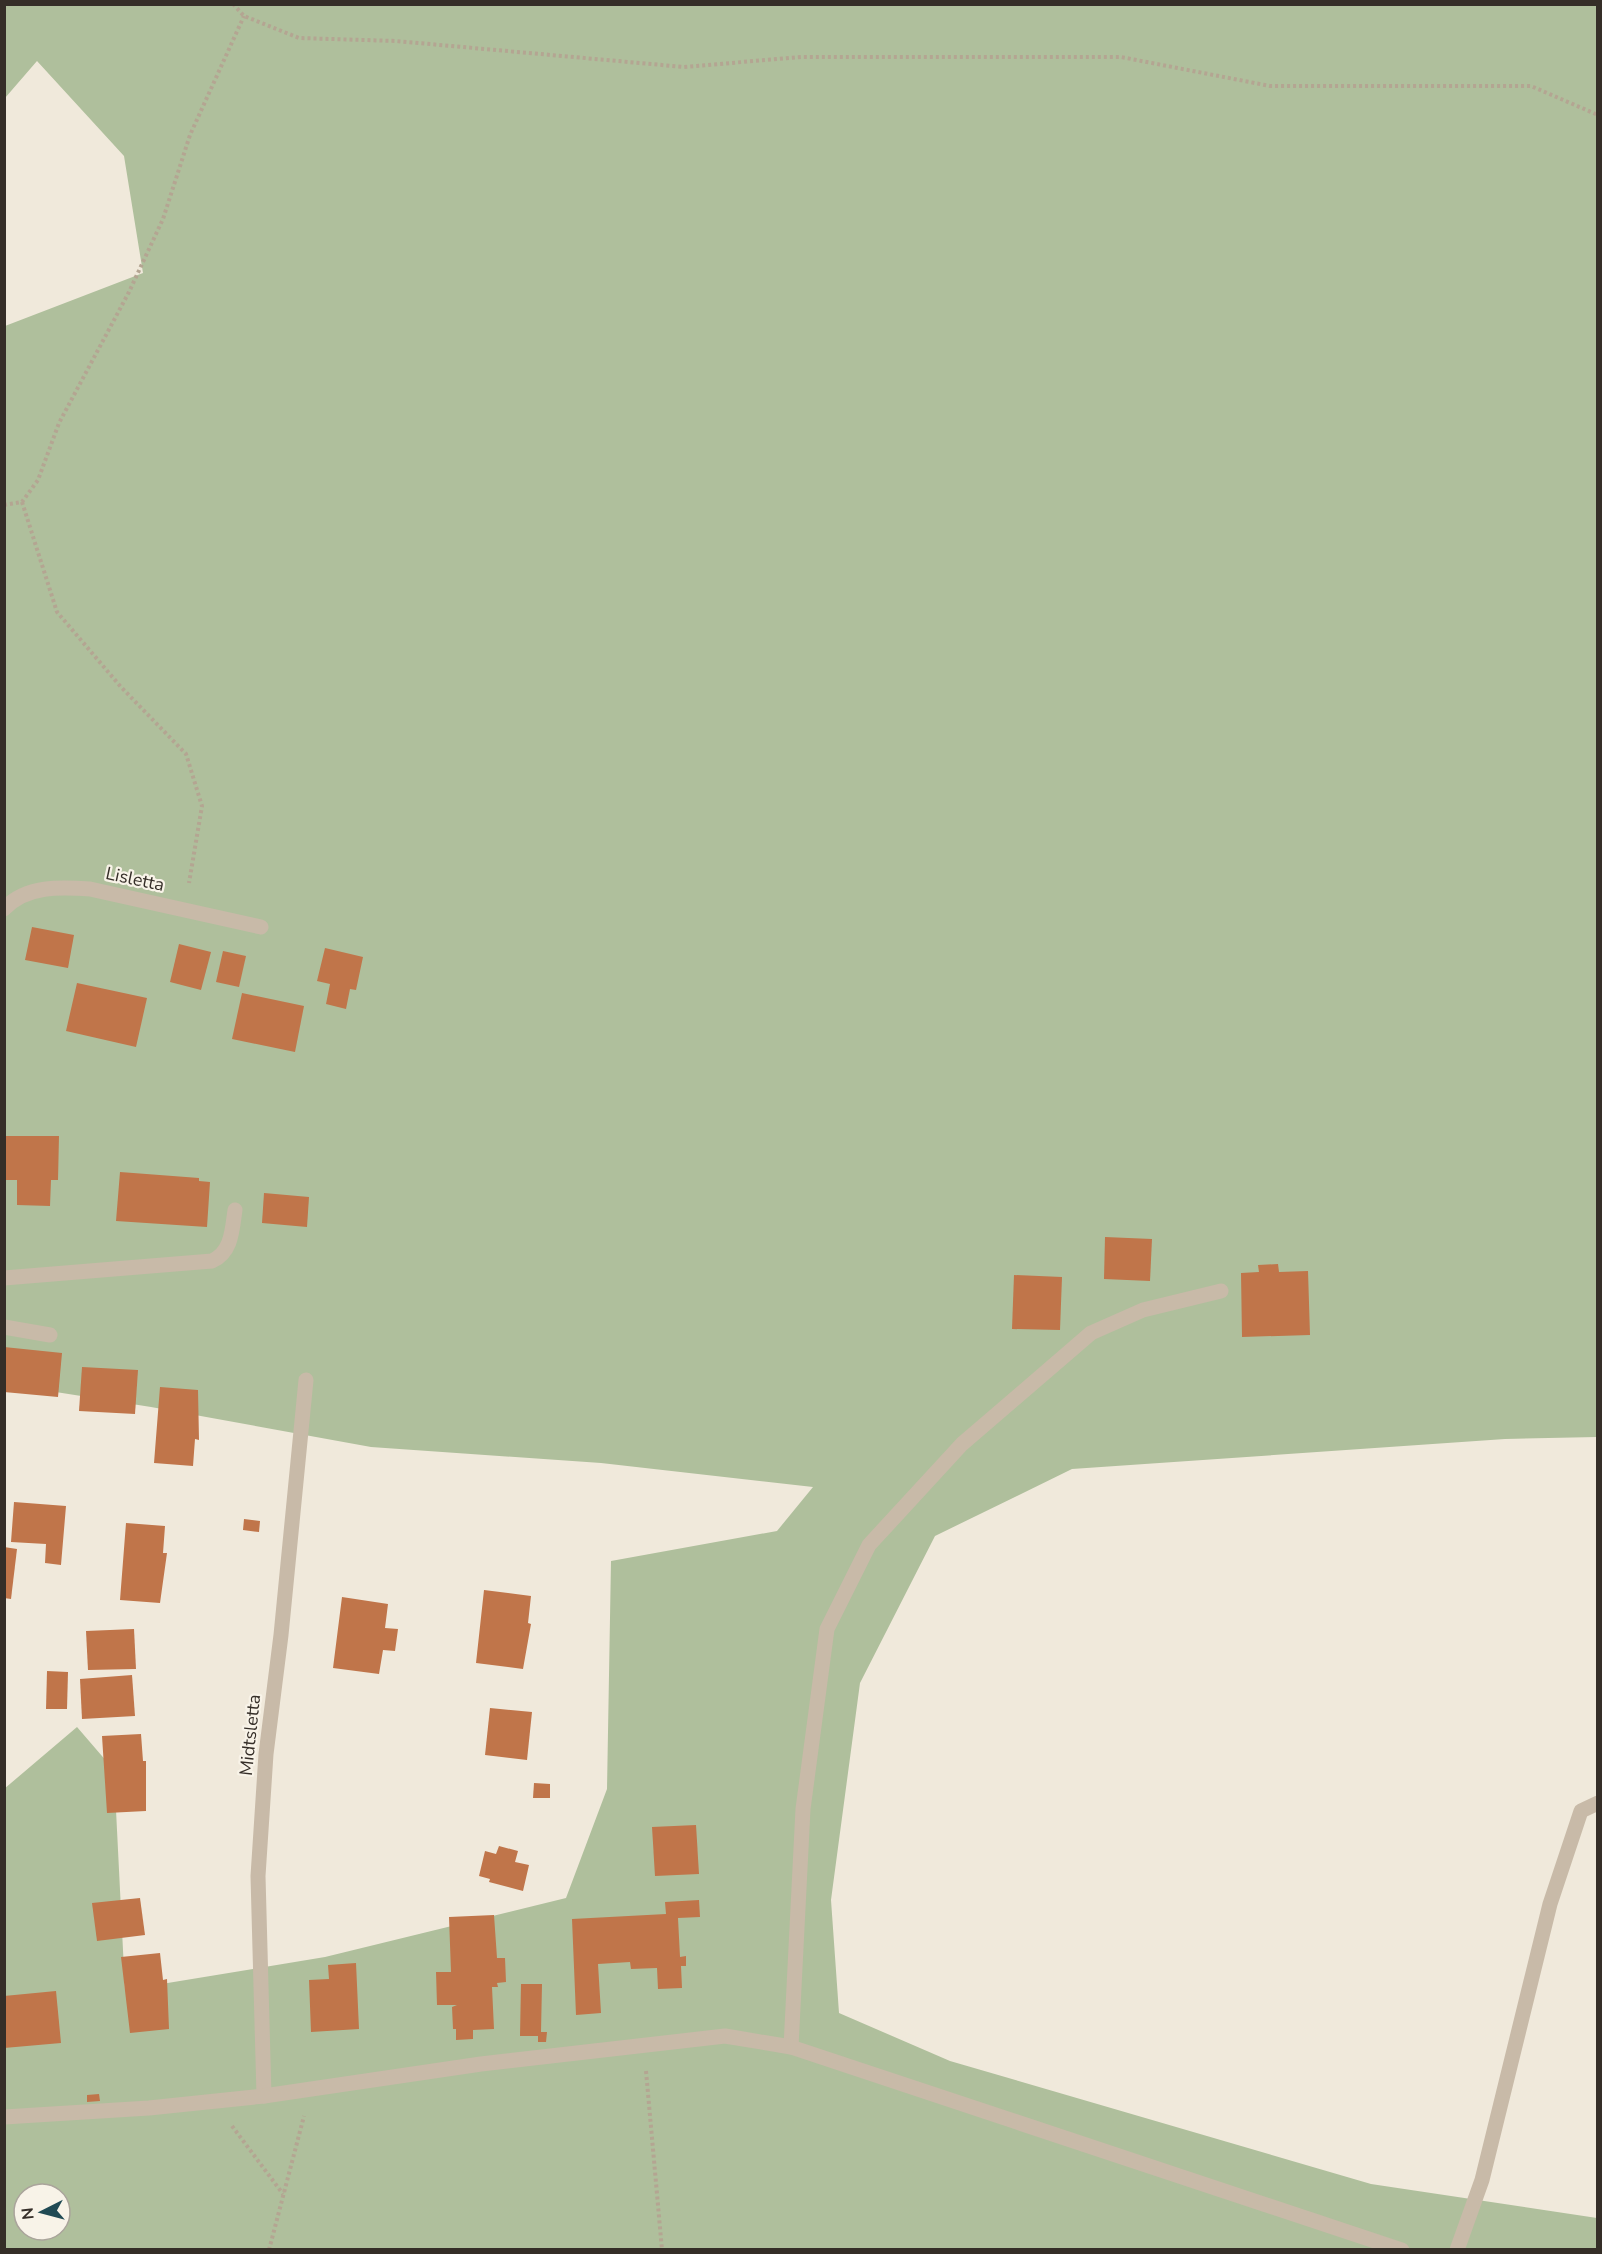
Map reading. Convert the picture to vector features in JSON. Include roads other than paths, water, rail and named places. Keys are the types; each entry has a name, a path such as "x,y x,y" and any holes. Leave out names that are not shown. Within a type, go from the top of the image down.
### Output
{"lane":[{"name":"Lisletta","path":"4,909 33,891 71,888 187,909 261,927"},
{"path":"4,1278 212,1260 222,1256 231,1239 235,1210"},
{"path":"791,2047 803,1809 827,1629 869,1545 962,1444 1091,1333 1143,1310 1221,1291"},
{"path":"4,1327 50,1335"},
{"name":"Midtsletta","path":"264,2096 258,1865 266,1754 280,1650 306,1380"},
{"path":"1457,2250 1482,2180 1550,1904 1581,1811 1598,1803"},
{"path":"4,2117 264,2096 481,2064 725,2036 791,2047 1402,2250"}]}
